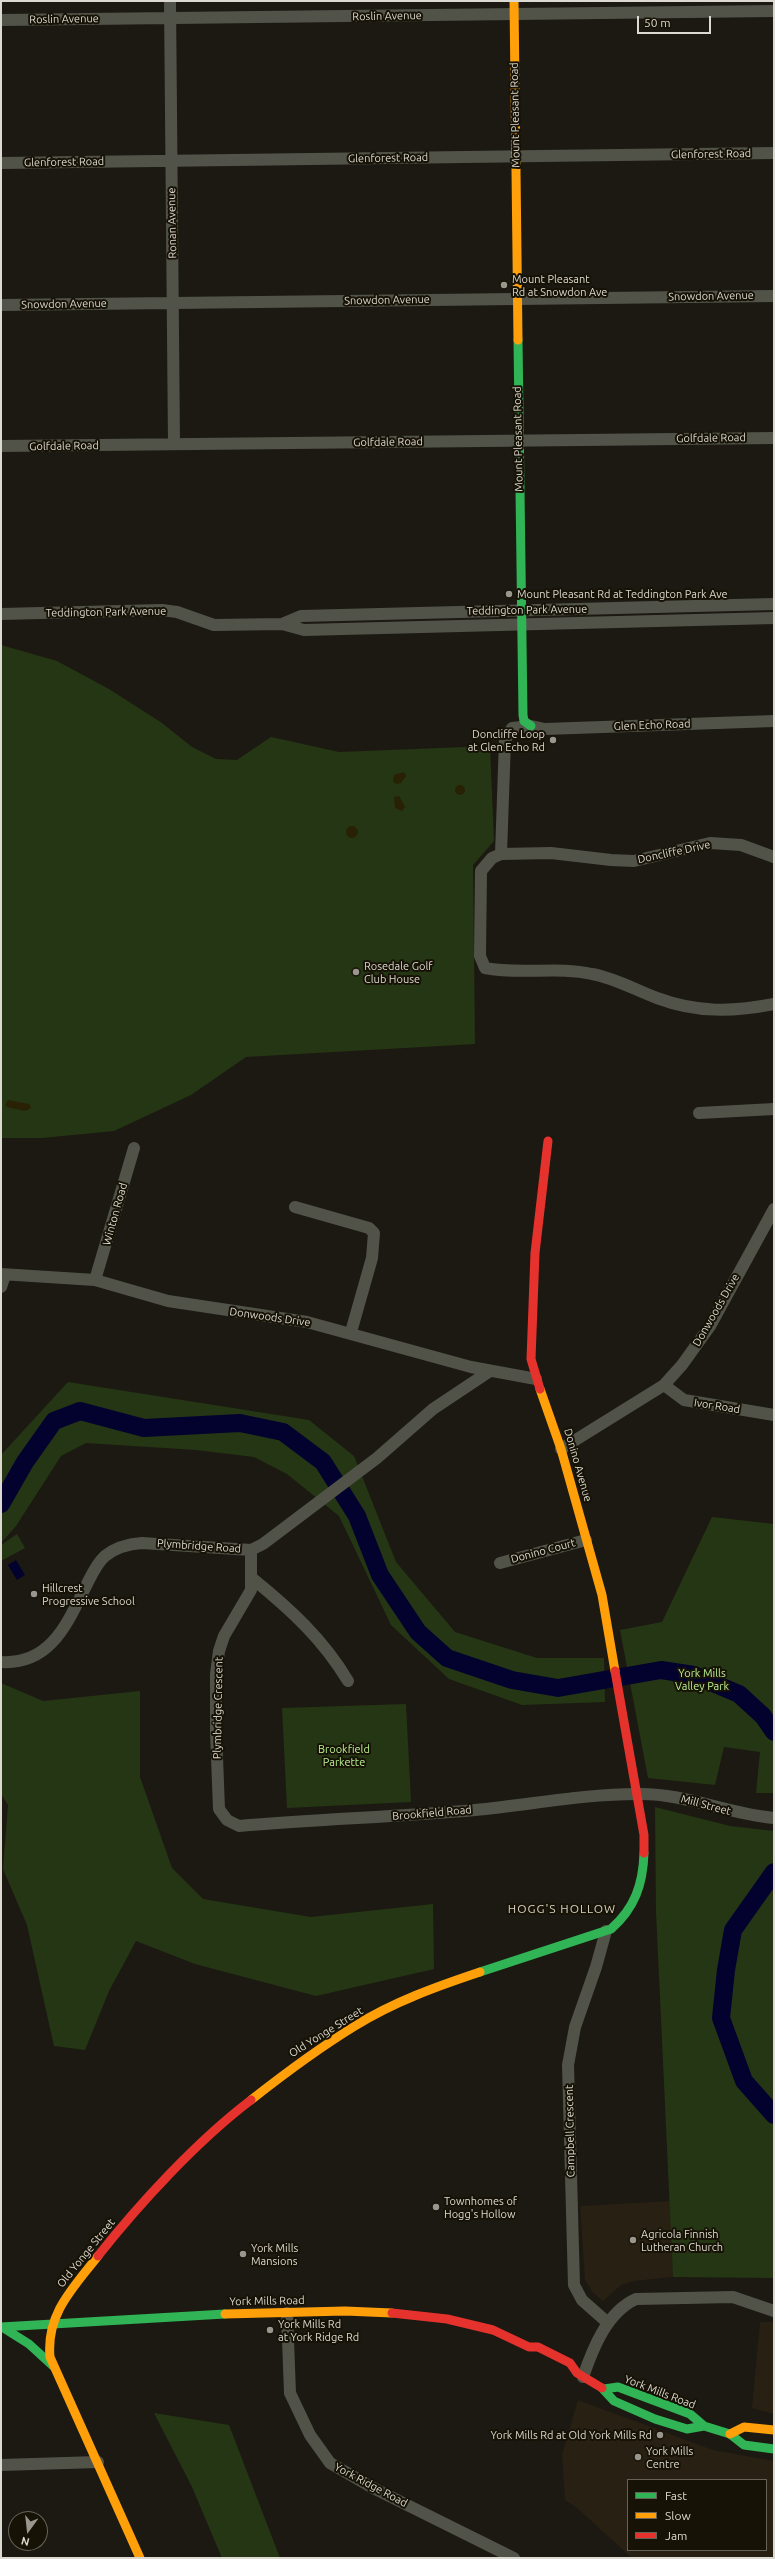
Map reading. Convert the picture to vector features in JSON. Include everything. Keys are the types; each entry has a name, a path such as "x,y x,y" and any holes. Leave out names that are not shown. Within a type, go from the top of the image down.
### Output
{"street":[{"name":"Ronan Avenue","path":"170,1 174,444"},
{"name":"Mount Pleasant Road","path":"514,1 518,441 523,718 531,726"},
{"name":"Roslin Avenue","path":"1,20 774,11"},
{"name":"Glenforest Road","path":"1,163 774,153"},
{"name":"Snowdon Avenue","path":"1,305 774,296"},
{"name":"Golfdale Road","path":"1,446 774,438"},
{"name":"Teddington Park Avenue","path":"282,624 301,616 774,604"},
{"name":"Teddington Park Avenue","path":"1,614 162,610 177,612 214,625 282,624 304,630 774,618"},
{"name":"Glen Echo Road","path":"531,726 545,729 774,721"},
{"path":"531,726 512,728 505,740 501,854 492,858 480,871 480,956 485,968 561,969 592,974 620,982 668,1002 701,1010 732,1011 774,1004"},
{"name":"Doncliffe Drive","path":"501,854 551,853 611,860 634,861 652,858 696,845 719,843 750,847 774,857"},
{"path":"698,1113 774,1109"},
{"name":"Donino Avenue","path":"548,1141 542,1178 535,1253 531,1358 536,1379 548,1406 562,1449 586,1540 604,1600 618,1690 638,1794"},
{"name":"Winton Road","path":"96,1280 134,1148"},
{"path":"295,1207 369,1228 374,1234 372,1258 352,1332"},
{"name":"Donwoods Drive","path":"562,1449 664,1385 682,1365 710,1326 774,1209"},
{"path":"1,1287 3,1275"},
{"name":"Donwoods Drive","path":"3,1275 96,1280 168,1301 215,1310 261,1314 352,1332 490,1371 536,1379"},
{"name":"Plymbridge Road","path":"1,1662 32,1656 52,1644 67,1624 98,1564 105,1556 125,1545 164,1543 251,1550 274,1537 309,1511 366,1465 377,1458 433,1409 490,1371"},
{"name":"Ivor Road","path":"664,1385 684,1400 774,1415"},
{"name":"Donino Court","path":"500,1563 586,1540"},
{"name":"Plymbridge Crescent","path":"226,1820 219,1809 216,1674 219,1650 224,1636 251,1590 253,1579 251,1550"},
{"path":"253,1579 286,1604 314,1632 337,1662 348,1681"},
{"name":"Brookfield Road","path":"226,1820 239,1826 324,1819 404,1816 638,1794"},
{"name":"Mill Street","path":"638,1794 685,1798 730,1811 774,1818"},
{"name":"Old Yonge Street","path":"59,2374 50,2358 49,2347 59,2325 58,2307 116,2233 199,2145 248,2102 295,2066 356,2025 434,1987 606,1931 629,1914 640,1891 645,1847 638,1794"},
{"name":"Campbell Crescent","path":"606,1931 571,2043 568,2100 574,2285 582,2300 608,2323"},
{"path":"580,2375 608,2323 622,2306 641,2298 733,2297 774,2311"},
{"name":"York Mills Road","path":"1,2327 59,2325 197,2315 286,2312 362,2311 440,2318 494,2330 529,2347 538,2347 570,2363 580,2375 604,2389 614,2401 655,2420 687,2429 704,2426"},
{"name":"York Ridge Road","path":"286,2312 290,2393 310,2435 330,2463 375,2489 514,2558"},
{"path":"1,2327 32,2345 59,2374 140,2558"},
{"name":"York Mills Road","path":"604,2389 618,2387 690,2414 704,2426 730,2434 744,2445 774,2449"},
{"path":"730,2434 744,2426 774,2430"},
{"path":"1,2464 98,2462"}],"shaded area":[{"path":"16,1560 25,1575 17,1580 8,1565"},
{"path":"670,2201 673,2277 633,2281 621,2285 603,2301 593,2293 585,2280 580,2206"},
{"path":"760,2322 774,2322 774,2414 752,2408"},
{"path":"578,2400 713,2450 774,2461 774,2558 632,2558 577,2508 565,2500 562,2455"}],"green space":[{"path":"1,645 57,661 109,689 162,723 192,747 216,759 237,760 271,737 339,752 490,746 494,841 473,865 475,1044 246,1057 191,1095 114,1131 42,1138 1,1138"},
{"path":"68,1382 309,1420 354,1456 396,1562 455,1632 537,1658 604,1658 605,1702 522,1705 449,1679 391,1625 339,1516 287,1474 254,1457 196,1450 86,1443 61,1456 16,1526 1,1543 1,1455"},
{"name":"York Mills Valley Park","path":"712,1517 774,1524 774,1793 756,1793 760,1752 724,1747 715,1785 648,1778 620,1630 662,1622"},
{"path":"17,1534 25,1548 1,1561 1,1545"},
{"path":"1,1683 43,1701 140,1691 140,1777 172,1868 203,1899 311,1917 433,1904 434,1969 316,1996 195,1964 136,1941 109,1991 85,2050 54,2046 27,1925 3,1869 8,1805 1,1794"},
{"name":"Brookfield Parkette","path":"406,1704 411,1802 287,1808 282,1708"},
{"path":"655,1807 730,1826 774,1831 774,2278 673,2277 656,1911"},
{"path":"154,2413 229,2425 280,2558 222,2558 192,2487"}],"sand":[{"path":"404,772 406,776 401,783 396,784 393,781 394,775"},
{"path":"458,785 462,785 464,786 464,794 458,795 455,792 455,788"},
{"path":"399,796 405,807 402,811 395,808 394,797"},
{"path":"352,826 356,828 358,832 356,836 352,838 348,836 346,832 348,828"},
{"path":"8,1100 29,1104 31,1108 25,1111 7,1107 5,1105"}],"waterway":[{"path":"1,1504 25,1462 54,1421 80,1411 144,1428 240,1423 283,1432 323,1462 357,1516 380,1575 418,1632 447,1658 512,1680 558,1688 661,1670 694,1675 739,1694 763,1716 774,1732"},
{"path":"774,1872 733,1930 726,1970 721,2018 744,2081 774,2115"}],"traffic: fast":[{"path":"518,340 523,715 524,721 531,726"},
{"path":"480,1972 611,1929 626,1913 636,1895 642,1875 644,1853"},
{"path":"1,2327 225,2314"},
{"path":"2,2327 29,2344 53,2366"},
{"path":"604,2389 618,2387 690,2414 704,2426"},
{"path":"602,2388 614,2401 655,2419 687,2429 704,2426 730,2434 744,2445 774,2449"}],"traffic: slow":[{"path":"514,1 518,340"},
{"path":"540,1389 561,1449 602,1595 615,1671"},
{"path":"251,2100 315,2052 370,2017 416,1995 480,1972"},
{"path":"98,2256 63,2302 52,2328 50,2357 140,2558"},
{"path":"225,2314 345,2311 392,2313"},
{"path":"730,2434 744,2427 774,2430"}],"traffic: jam":[{"path":"540,1389 531,1359 535,1253 548,1141"},
{"path":"615,1671 644,1835 644,1853"},
{"path":"98,2256 132,2215 170,2174 210,2134 251,2100"},
{"path":"392,2313 447,2319 493,2330 529,2347 538,2347 570,2363 577,2373 602,2388"}],"place":[{"name":"Mount Pleasant Rd at Snowdon Ave","path":"504,285"},
{"name":"Mount Pleasant Rd at Teddington Park Ave","path":"509,594"},
{"name":"Doncliffe Loop at Glen Echo Rd","path":"553,740"},
{"name":"Rosedale Golf Club House","path":"356,972"},
{"name":"Hillcrest Progressive School","path":"34,1594"},
{"name":"Townhomes of Hogg's Hollow","path":"436,2207"},
{"name":"Agricola Finnish Lutheran Church","path":"633,2240"},
{"name":"York Mills Mansions","path":"243,2254"},
{"name":"York Mills Rd at York Ridge Rd","path":"270,2330"},
{"name":"York Mills Rd at Old York Mills Rd","path":"660,2435"},
{"name":"York Mills Centre","path":"638,2457"}],"district":[{"name":"HOGG'S HOLLOW","path":"562,1909"}]}
